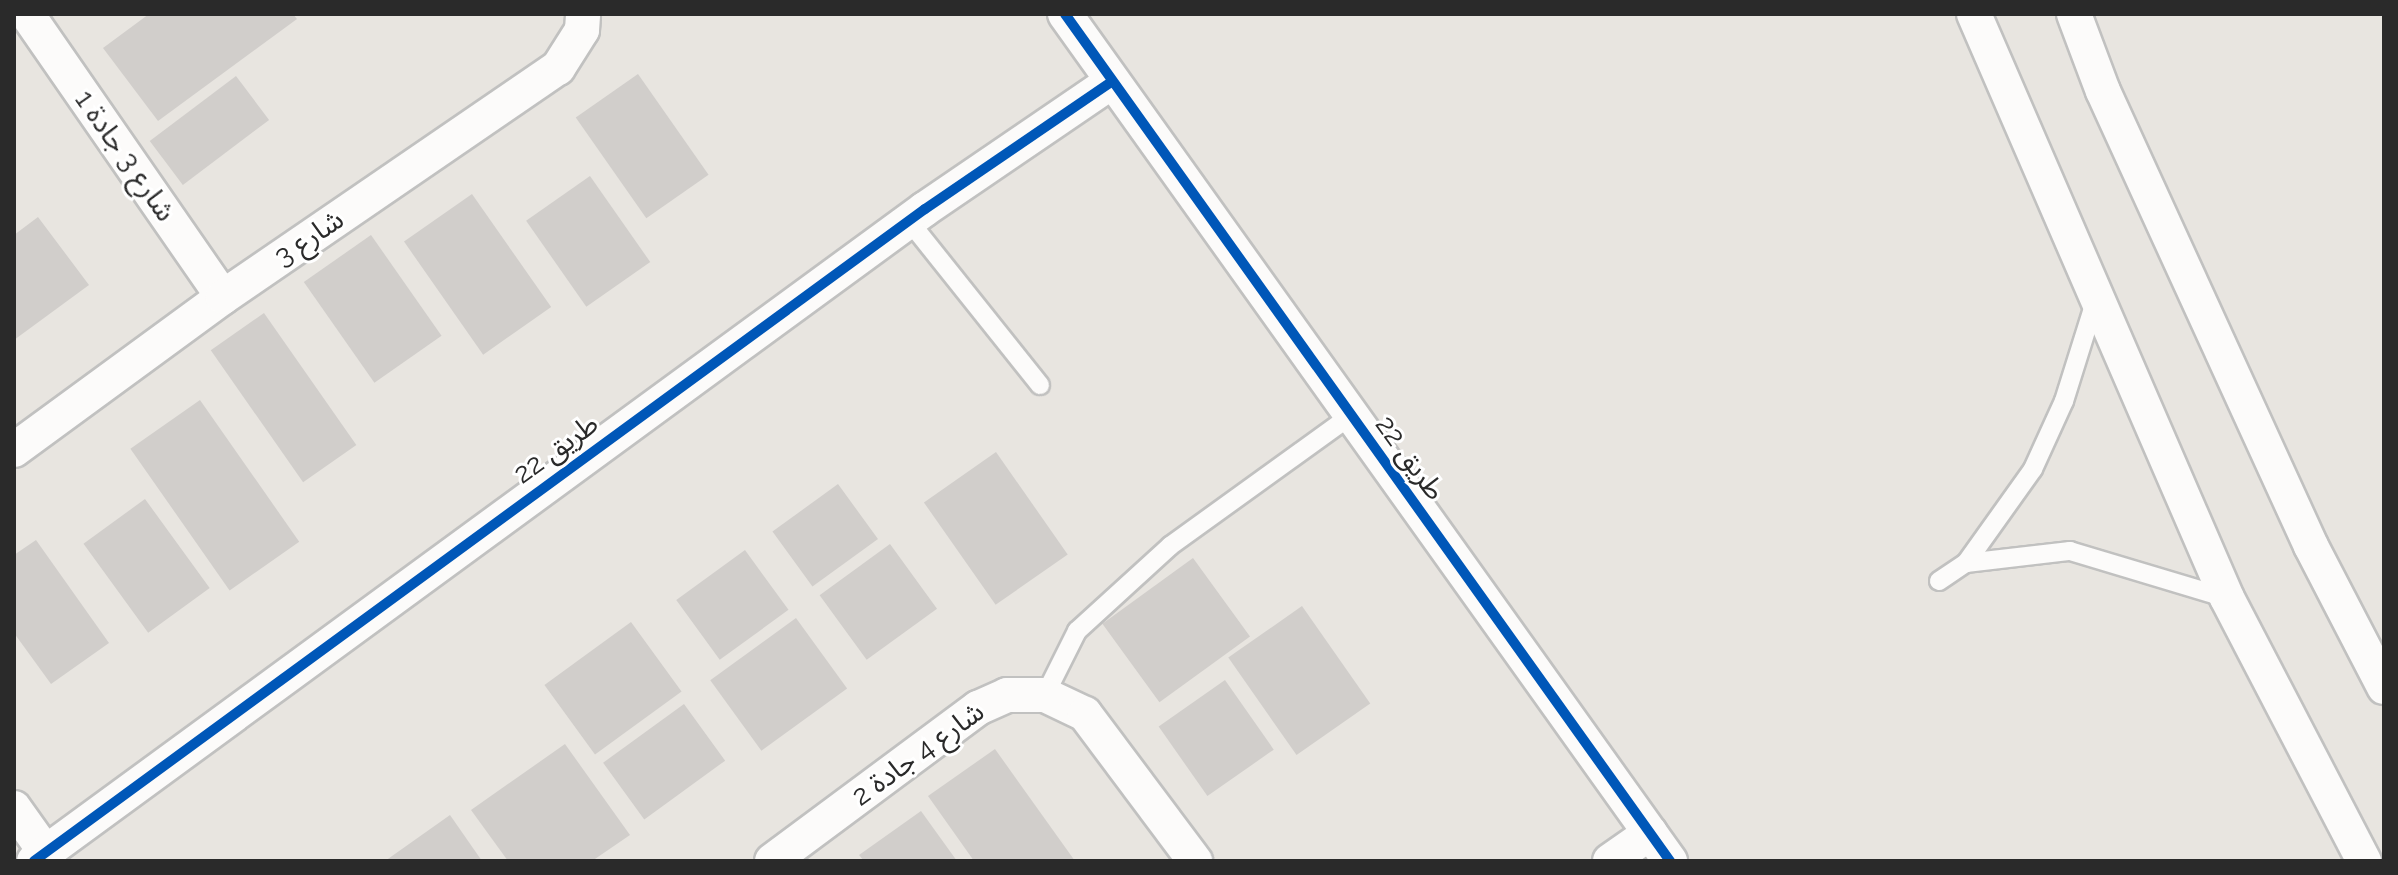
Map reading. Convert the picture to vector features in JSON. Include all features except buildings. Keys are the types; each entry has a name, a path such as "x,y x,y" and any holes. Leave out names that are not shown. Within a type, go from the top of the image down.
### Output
{"street":[{"name":"شارع 3 جادة 1","path":"27,14 223,297"},
{"name":"شارع 3","path":"14,450 223,297 558,68 582,30 583,14"},
{"name":"طريق 22","path":"1065,14 1670,861"},
{"path":"1974,14 2227,598 2364,861"},
{"path":"2074,14 2103,91 2311,546 2384,687"},
{"name":"طريق 22","path":"40,857 909,221 1111,82"},
{"name":"شارع 4 جادة 2","path":"772,861 978,708 1007,695 1045,695 1085,714 1195,861"},
{"path":"14,808 40,857"},
{"path":"1610,861 1650,833"}],"lane":[{"path":"909,221 1040,385"},
{"path":"1939,581 1966,563 2033,469 2064,401 2096,299"},
{"path":"1045,695 1077,631 1152,562 1350,416"},
{"path":"1966,563 2070,551 2227,598"}],"cycle path":[{"path":"1065,14 1670,861"},
{"path":"34,861 925,209 1111,82"}]}
